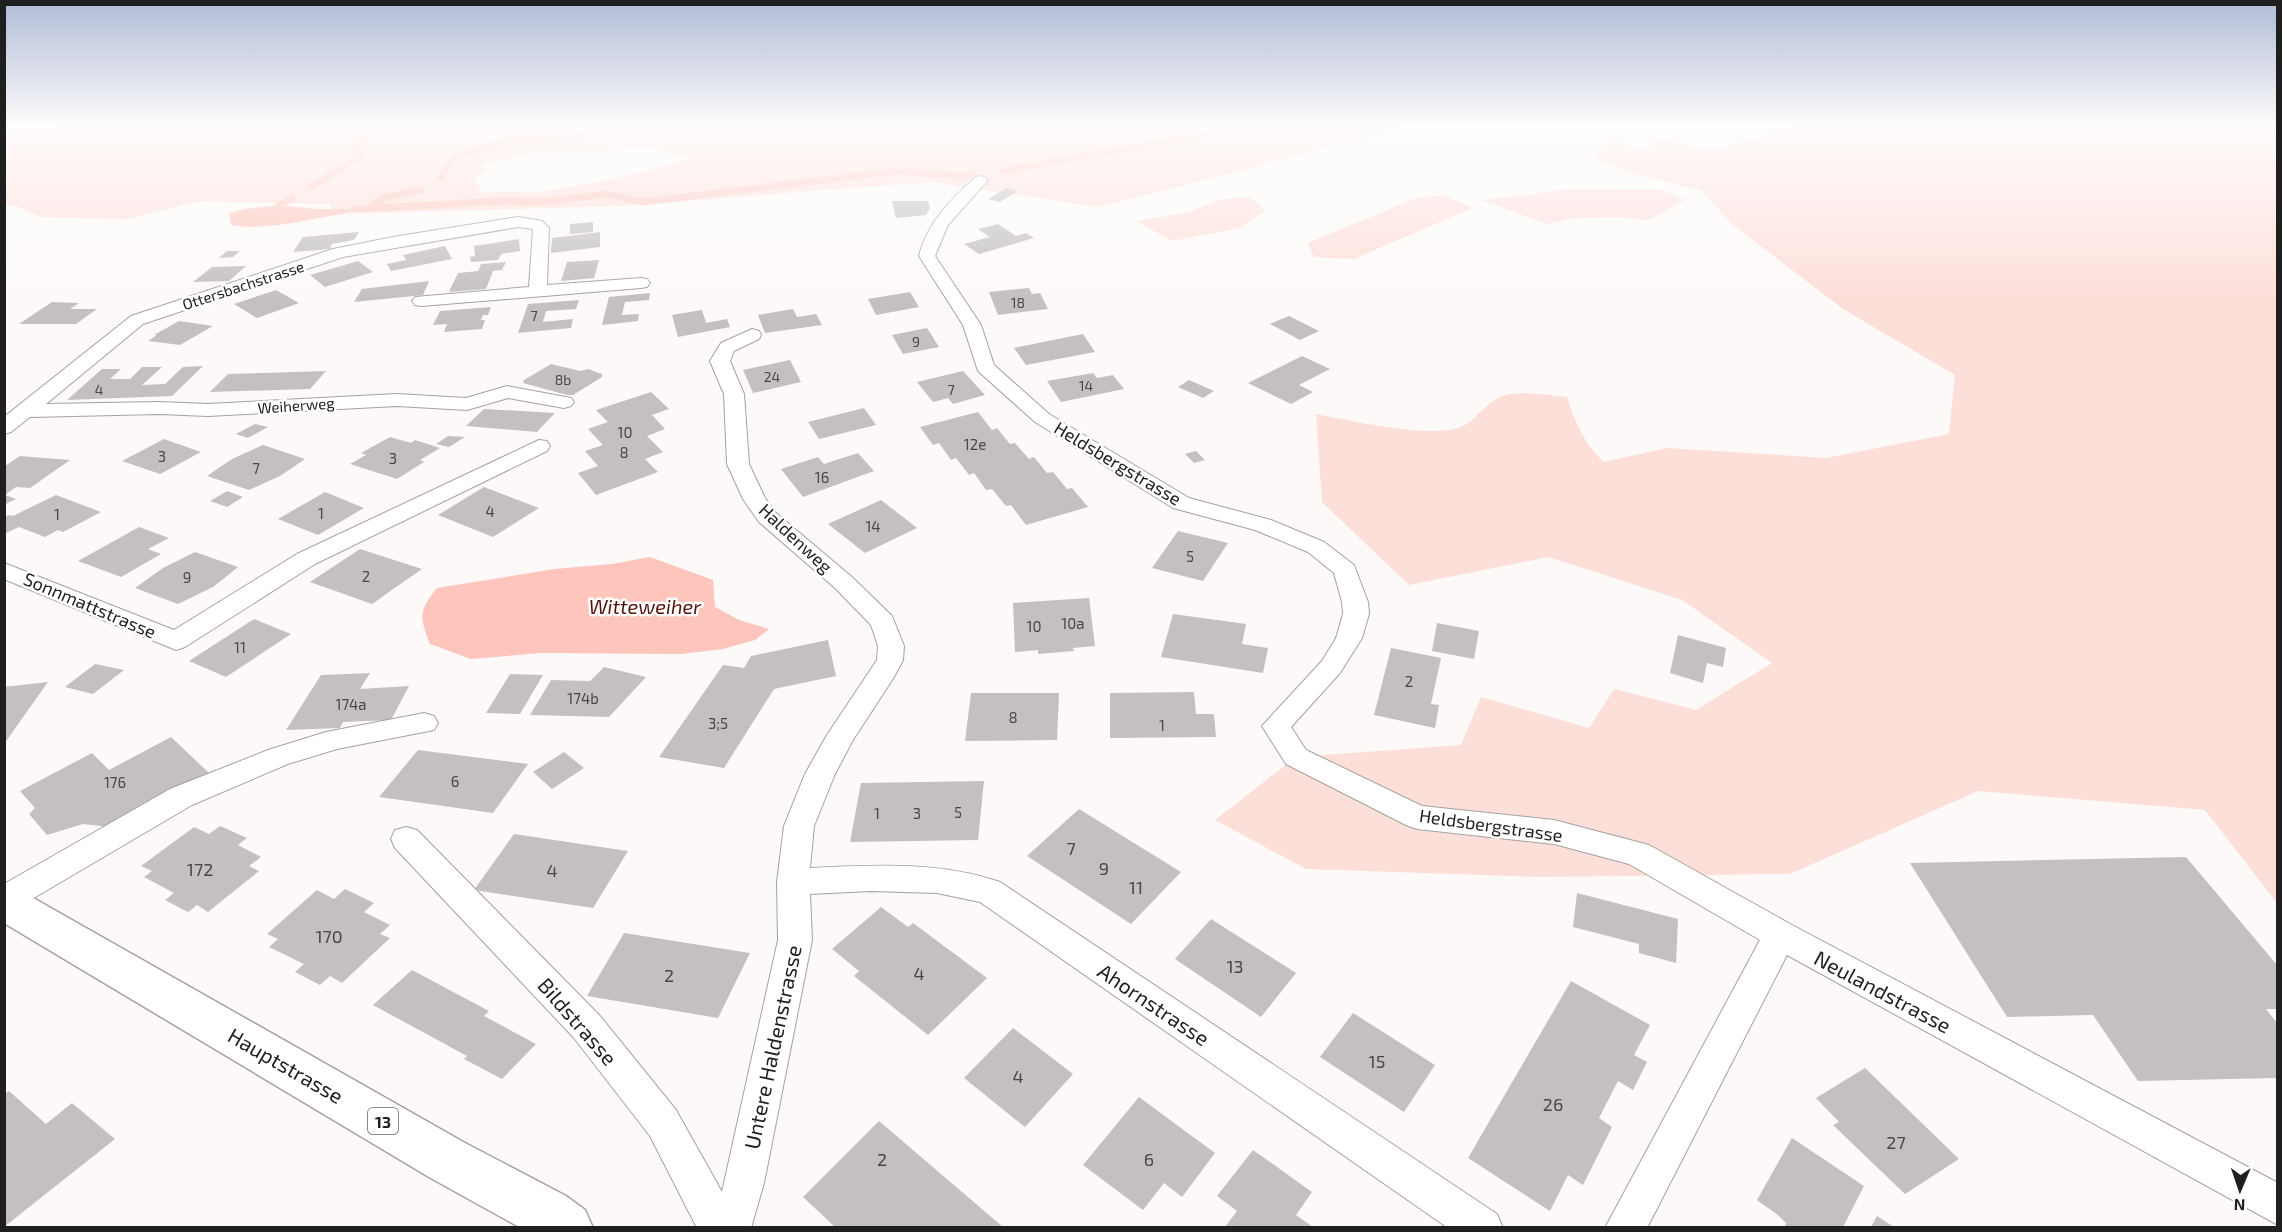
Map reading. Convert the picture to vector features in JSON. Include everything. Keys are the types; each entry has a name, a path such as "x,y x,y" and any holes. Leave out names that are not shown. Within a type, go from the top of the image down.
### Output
{"main road":[{"name":"Hauptstrasse","path":"4,901 447,1160 548,1214 567,1227"}],"street":[{"name":"Heldsbergstrasse","path":"977,183 946,217 932,238 927,256 972,325 985,367 1042,418 1181,503 1263,525 1306,542 1345,570 1355,608 1349,638 1331,667 1276,726 1296,757 1417,817 1554,832 1638,854 1780,935"},
{"name":"Ottersbachstrasse","path":"4,428 137,320 225,293 339,253 518,222 536,224 541,228 538,292"},
{"path":"421,302 641,283"},
{"name":"Haldenweg","path":"752,335 730,345 721,356 720,361 734,394 738,464 754,499 767,517 844,583"},
{"name":"Weiherweg","path":"26,411 159,408 208,410 397,400 467,404 507,392 564,402"},
{"name":"Sonnmattstrasse","path":"4,570 176,641 306,559 539,446"},
{"name":"Untere Haldenstrasse","path":"731,1227 744,1183 795,940 793,882 799,826 820,774 841,735 890,660 891,646 883,622 844,583"},
{"path":"4,901 181,797 278,758 336,739 424,723"},
{"name":"Bildstrasse","path":"406,839 587,1026 663,1123 718,1227"},
{"name":"Ahornstrasse","path":"793,882 871,878 937,880 989,891 1483,1227"},
{"name":"Neulandstrasse","path":"1780,935 2277,1204"},
{"path":"1625,1227 1780,935"}],"shaded area":[{"path":"5,183 477,183 481,192 538,192 588,183 911,183 622,206 334,214 330,204 199,201 128,219 42,217 16,206 5,205"},
{"path":"940,183 1191,183 1098,207"},
{"path":"1672,183 2277,183 2277,903 2205,810 1978,791 1790,874 1541,877 1306,869 1215,820 1296,757 1461,745 1481,697 1589,728 1614,689 1696,710 1772,663 1682,600 1549,557 1409,585 1322,502 1316,414 1383,426 1435,431 1465,425 1491,402 1505,395 1532,393 1567,397 1581,432 1604,462 1667,448 1826,458 1949,434 1955,375 1843,309 1732,224 1702,191"},
{"path":"1581,189 1662,190 1685,200 1648,220 1619,217 1574,218 1548,224 1481,200"},
{"path":"1444,195 1472,208 1354,259 1314,257 1308,243 1416,198"},
{"path":"1251,197 1265,211 1239,228 1172,241 1137,221 1190,212 1222,199"}],"water":[{"path":"279,205 315,209 354,209 347,213 289,224 231,225 229,213"},
{"name":"Witteweiher","path":"650,557 713,580 715,607 739,620 769,629 755,640 723,649 682,654 541,653 471,659 430,644 426,634 423,620 424,608 437,588 554,569 612,564"}],"building":[{"path":"1007,188 1018,191 1000,202 988,199"},
{"path":"892,201 928,201 930,208 926,215 896,218"},
{"path":"593,222 593,232 570,234 570,224"},
{"path":"998,224 1016,236 1026,233 1034,238 979,254 964,244 990,237 978,229"},
{"path":"359,232 354,240 332,244 330,249 293,252 303,237"},
{"path":"600,232 600,247 551,253 552,238"},
{"path":"519,239 520,251 501,254 498,260 471,262 470,257 475,256 474,246"},
{"path":"445,246 452,259 391,271 387,264 406,260 403,255"},
{"path":"227,251 240,251 233,257 219,258"},
{"path":"599,260 594,278 561,281 567,262"},
{"path":"358,261 373,272 325,287 310,275"},
{"path":"506,262 502,270 493,271 486,289 449,292 458,273 478,271 481,264"},
{"path":"246,266 229,281 193,282 212,267"},
{"path":"429,281 423,295 354,302 362,289"},
{"path":"1029,288 1032,294 1040,293 1048,309 998,315 989,292"},
{"path":"276,290 299,303 257,318 234,304"},
{"path":"910,292 919,307 876,315 868,299"},
{"path":"650,293 649,300 625,302 622,315 639,314 638,321 602,325 609,297"},
{"path":"579,300 576,309 546,311 543,322 573,319 571,328 518,333 528,304"},
{"path":"52,302 79,303 70,309 97,309 76,324 19,324"},
{"path":"491,307 488,315 483,315 481,320 485,320 482,329 444,332 447,324 433,325 440,311"},
{"path":"793,309 797,317 816,314 822,325 765,333 758,315"},
{"path":"702,310 706,323 727,319 730,327 678,337 672,315"},
{"path":"1289,316 1319,331 1300,340 1270,324"},
{"path":"179,321 213,326 180,345 148,341 157,335 154,335"},
{"path":"927,328 939,347 903,354 892,335"},
{"path":"1083,334 1095,352 1026,365 1014,348"},
{"path":"1302,356 1330,369 1299,385 1313,392 1291,404 1248,383"},
{"path":"790,360 801,382 753,393 743,370"},
{"path":"551,364 580,371 588,369 602,374 602,377 573,395 523,383 524,380"},
{"path":"203,366 172,396 67,400 102,369 121,369 110,379 130,379 142,367 162,367 142,385 165,384 183,367"},
{"path":"326,371 310,389 210,392 228,374"},
{"path":"963,371 985,395 953,404 948,398 933,402 917,382"},
{"path":"1093,373 1097,378 1113,375 1124,389 1061,402 1047,381"},
{"path":"1189,380 1214,391 1203,398 1178,387"},
{"path":"651,392 669,409 652,415 665,429 647,436 663,452 645,459 658,472 596,495 578,473 598,466 585,451 603,445 588,429 608,422 596,410"},
{"path":"864,408 876,425 819,439 808,422"},
{"path":"484,409 555,413 537,432 466,426"},
{"path":"978,412 992,430 997,428 1010,444 1015,443 1029,459 1034,457 1047,473 1053,472 1067,489 1072,488 1088,507 1026,525 1011,505 1006,506 992,489 986,490 974,473 969,475 956,458 951,460 939,443 933,445 920,427"},
{"path":"255,424 268,427 248,438 236,434"},
{"path":"448,436 465,437 449,447 436,444"},
{"path":"390,437 411,443 415,440 440,448 420,460 424,462 397,479 350,464 366,455 361,453"},
{"path":"164,439 201,452 160,474 122,461"},
{"path":"263,445 305,459 280,476 249,490 207,476 232,459"},
{"path":"1196,451 1205,460 1194,463 1185,454"},
{"path":"858,453 874,471 803,497 781,469 818,457 824,464"},
{"path":"20,456 70,460 30,488 16,487 5,495 16,499 4,505 5,466"},
{"path":"484,487 539,508 493,537 438,515"},
{"path":"227,491 243,497 227,507 210,501"},
{"path":"325,492 364,508 318,535 278,519"},
{"path":"56,495 101,512 63,532 58,530 45,537 19,527 4,534 4,517 13,516"},
{"path":"881,500 917,528 865,553 828,524"},
{"path":"139,527 169,538 148,549 161,554 121,577 78,561"},
{"path":"1178,531 1228,543 1203,581 1152,568"},
{"path":"360,549 422,569 372,604 310,582"},
{"path":"195,552 238,567 213,587 178,604 135,588 163,568"},
{"path":"1089,598 1095,646 1073,648 1074,651 1038,654 1038,650 1015,652 1013,603"},
{"path":"1173,614 1246,624 1242,644 1268,648 1263,673 1161,657"},
{"path":"254,619 291,634 226,677 189,661"},
{"path":"1437,623 1479,631 1474,659 1432,651"},
{"path":"1678,635 1726,648 1723,667 1707,663 1703,683 1670,673"},
{"path":"828,640 836,676 774,689 724,768 659,757 723,665 744,668 751,656"},
{"path":"1391,648 1441,658 1431,704 1439,705 1435,728 1374,715"},
{"path":"95,664 124,670 93,694 65,687"},
{"path":"604,667 646,677 609,717 530,715 551,680 590,681"},
{"path":"370,673 360,689 409,686 391,720 343,722 340,728 286,730 321,675"},
{"path":"510,674 543,675 520,714 486,713"},
{"path":"48,682 4,744 4,687"},
{"path":"1194,692 1196,714 1214,714 1216,737 1110,738 1110,693"},
{"path":"971,693 1059,693 1057,740 965,741"},
{"path":"171,737 210,774 109,827 83,824 47,835 29,814 35,808 20,791 92,753 109,770"},
{"path":"418,750 528,764 493,813 379,797"},
{"path":"564,752 584,768 552,789 533,772"},
{"path":"984,781 978,840 850,842 861,783"},
{"path":"1079,809 1181,872 1131,924 1027,856"},
{"path":"220,826 247,838 238,845 261,857 249,866 259,871 208,912 197,905 188,912 165,900 174,893 144,877 152,871 141,866 194,827 209,834"},
{"path":"514,834 628,851 593,908 474,890"},
{"path":"2186,857 2277,965 2277,1009 2266,1009 2277,1023 2277,1078 2138,1081 2093,1015 2007,1017 1910,863"},
{"path":"345,889 374,903 364,912 390,925 380,934 390,938 342,983 330,976 320,985 295,972 304,964 269,947 278,939 267,934 317,890 334,899"},
{"path":"1577,893 1678,919 1676,963 1639,953 1639,944 1573,927"},
{"path":"881,907 908,927 913,923 987,978 928,1035 854,976 859,971 832,949"},
{"path":"1211,919 1296,973 1261,1017 1175,959"},
{"path":"624,933 750,953 718,1018 587,996"},
{"path":"412,970 489,1011 484,1016 536,1044 502,1079 464,1059 467,1056 373,1005"},
{"path":"1571,981 1650,1025 1634,1055 1647,1062 1633,1090 1618,1081 1599,1118 1612,1127 1583,1185 1568,1175 1550,1211 1468,1158"},
{"path":"1353,1013 1435,1065 1404,1112 1320,1057"},
{"path":"1013,1028 1073,1074 1025,1127 964,1078"},
{"path":"1865,1068 1959,1159 1905,1194 1833,1125 1839,1122 1816,1098"},
{"path":"9,1091 46,1124 72,1103 115,1139 4,1227 4,1094"},
{"path":"1139,1097 1215,1153 1182,1197 1164,1183 1143,1210 1083,1165"},
{"path":"879,1121 1003,1227 835,1227 803,1197"},
{"path":"1792,1138 1864,1186 1843,1227 1785,1227 1786,1223 1779,1216 1757,1200"},
{"path":"1253,1150 1312,1192 1296,1215 1313,1227 1225,1227 1237,1211 1217,1196"},
{"path":"1877,1216 1894,1227 1871,1227"}],"waterway":[{"path":"312,186 316,183"},
{"path":"354,209 504,201 539,202 607,194 642,202 794,183"},
{"path":"370,207 383,198 420,190"},
{"path":"279,205 292,198"}]}
